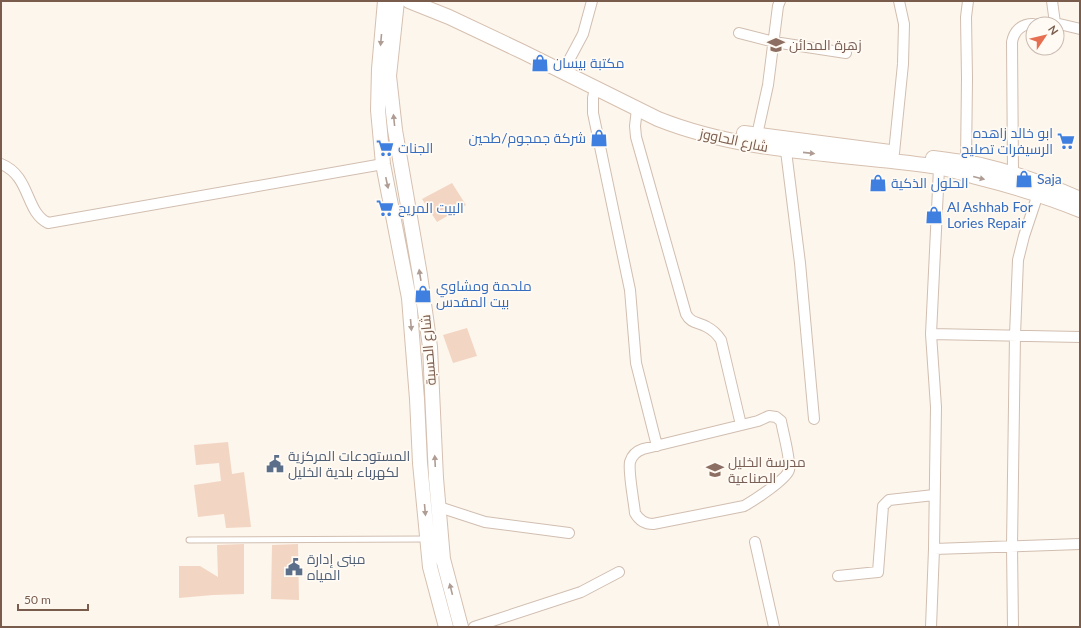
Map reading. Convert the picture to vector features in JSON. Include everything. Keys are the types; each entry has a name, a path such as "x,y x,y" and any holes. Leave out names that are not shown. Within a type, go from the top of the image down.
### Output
{"main road":[{"name":"شارع الحسبة","path":"384,1 378,103 383,164 409,298 417,399 420,464 430,567 446,627"},
{"name":"شارع الحسبة","path":"397,1 389,76 395,130 420,275 430,347 436,478 443,559 461,627"},
{"name":"شارع الحاووز","path":"409,1 456,20 637,109 680,128 709,136 786,151 939,168 1055,199 1080,210"},
{"name":"شارع الحاووز","path":"435,1 567,64 661,112 687,121 718,130 981,165 1049,186 1080,199"}],"street":[{"path":"567,64 583,34 592,1"},
{"path":"757,135 768,85 778,6 780,1"},
{"path":"894,153 903,64 904,24 899,1"},
{"path":"966,163 966,17 968,1"},
{"path":"1052,1 1054,16"},
{"path":"1065,25 1080,29"},
{"path":"1014,174 1012,42 1017,30 1025,26"},
{"path":"739,33 774,42 846,53"},
{"path":"595,88 593,113 630,290 636,363 657,446"},
{"path":"637,109 635,126 636,137 686,314 691,321 713,330 721,340 741,425"},
{"path":"786,151 800,263 814,419"},
{"path":"1,164 12,170 18,176 38,214 48,223 383,164"},
{"path":"931,627 934,549 936,407 930,334 939,168"},
{"path":"1013,627 1012,546 1015,335 1018,260 1024,236 1038,194"},
{"path":"930,334 1080,337"},
{"path":"769,416 774,416 781,421 789,466 789,470 785,477 756,500 744,506 653,524 641,521 635,513 630,468 630,462 635,454 640,450 741,425 758,421 769,416"},
{"path":"838,576 878,572 883,506 889,500 934,495"},
{"path":"439,507 485,522 569,533"},
{"path":"755,542 774,627"},
{"path":"934,549 1080,544"},
{"path":"474,627 581,592 619,572"}],"lane":[{"path":"189,540 427,539"}],"building":[{"path":"452,183 466,205 437,222 422,199"},
{"path":"467,328 477,356 453,363 443,335"},
{"path":"228,442 232,474 244,472 251,527 226,528 224,514 198,517 194,485 221,481 219,463 196,465 194,445"},
{"path":"244,544 244,594 179,598 179,566 200,566 218,577 217,545"},
{"path":"298,544 299,600 271,599 272,545"}],"place":[{"name":"زهرة المدائن","path":"776,45"},
{"name":"مكتبة بيسان","path":"540,63"},
{"name":"شركة جمجوم/طحين","path":"599,138"},
{"name":"ابو خالد زاهده الرسيفرات تصليح","path":"1066,141"},
{"name":"الجنات","path":"385,148"},
{"name":"Saja","path":"1024,179"},
{"name":"الحلول الذكية","path":"878,183"},
{"name":"البيت المريح","path":"385,208"},
{"name":"Al Ashhab For Lories Repair","path":"934,215"},
{"name":"ملحمة ومشاوي بيت المقدس","path":"423,294"},
{"name":"المستودعات المركزية لكهرباء بلدية الخليل","path":"275,464"},
{"name":"مدرسة الخليل الصناعية","path":"715,470"},
{"name":"مبنى إدارة المياه","path":"294,567"}]}
